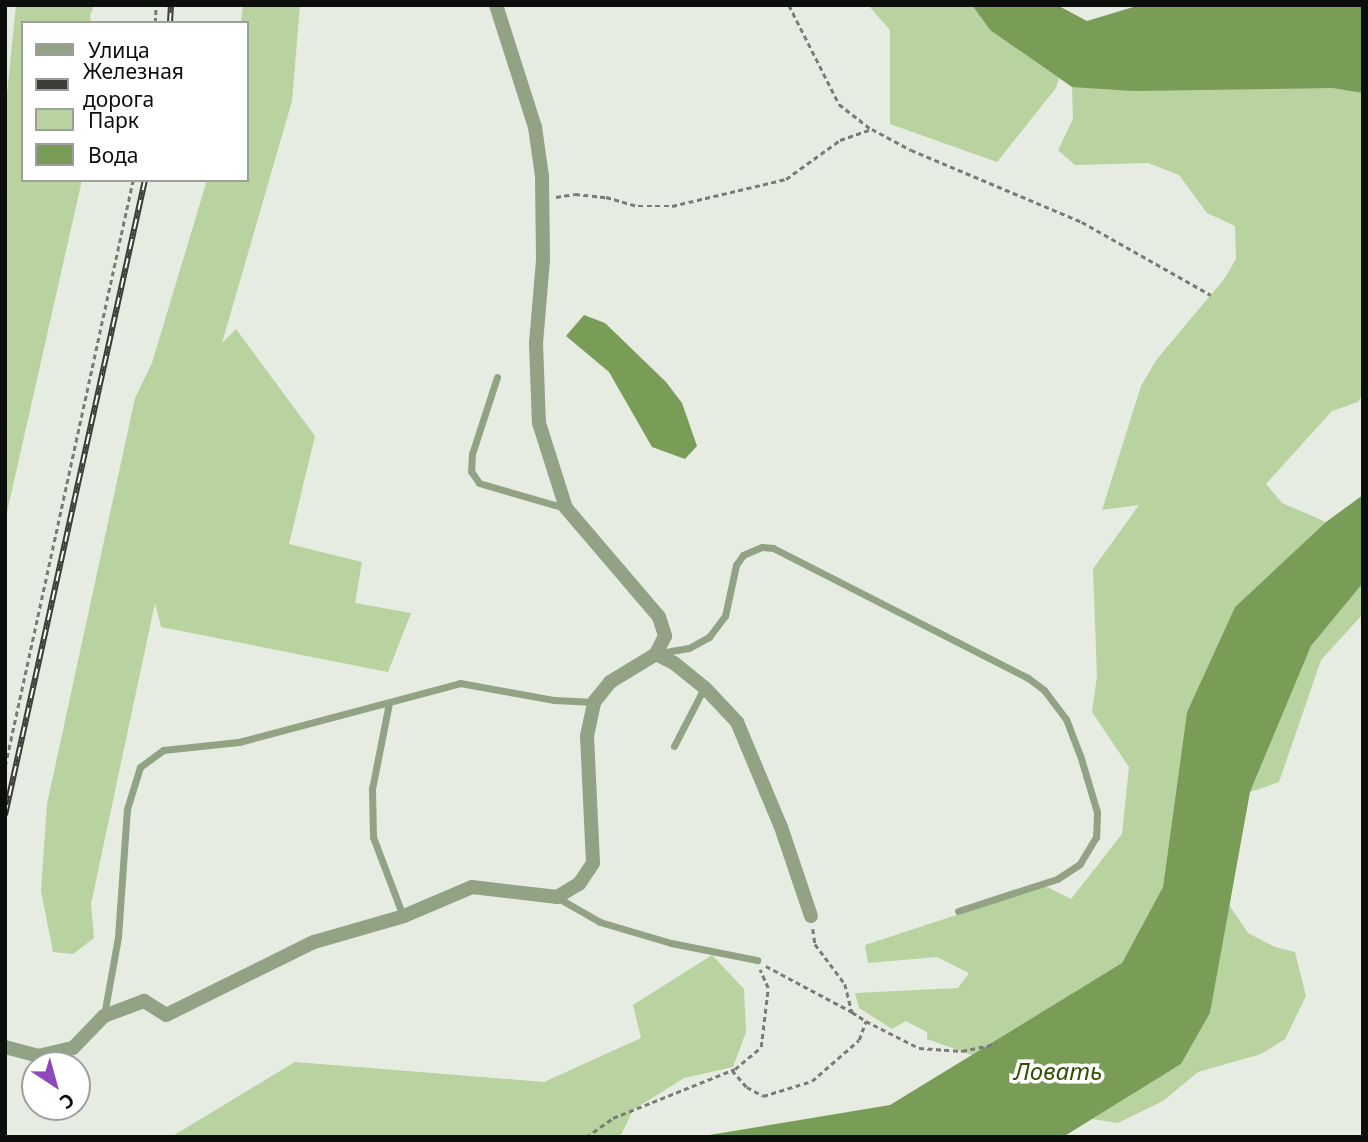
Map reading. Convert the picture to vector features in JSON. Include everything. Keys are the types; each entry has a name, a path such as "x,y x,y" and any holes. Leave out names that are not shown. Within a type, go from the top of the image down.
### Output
{"street":[{"path":"5,1047 38,1056 73,1048 104,1016 144,1001 166,1015 314,942 404,916 472,887 557,897 579,884 593,863 587,736 594,702 610,682 656,654 665,636 659,617 566,508 540,423 536,343 543,260 542,200 535,127 496,5"},
{"path":"656,654 674,663 705,688 737,722 781,827 811,916"}],"lane":[{"path":"497,377 472,454 471,471 479,483 566,508"},
{"path":"656,654 689,648 709,637 725,616 736,565 743,555 762,547 773,548 1028,678 1044,690 1066,719 1080,755 1097,812 1096,837 1080,864 1057,879 958,911"},
{"path":"104,1016 118,937 120,867 127,809 140,767 163,750 239,742 281,728 460,683 554,700 594,702"},
{"path":"674,746 705,688"},
{"path":"389,703 372,789 373,837 404,916"},
{"path":"557,897 600,922 671,943 757,960"}],"path":[{"path":"789,5 839,104 872,130 911,150 1082,222 1211,295"},
{"path":"542,200 575,194 606,197 638,206 685,203 786,179 840,140 872,130"},
{"path":"5,766 133,182"},
{"path":"811,916 815,944 845,984 852,1013"},
{"path":"757,960 919,1048 962,1051 996,1044"},
{"path":"586,1137 613,1118 732,1070 761,1047 768,988 757,960"},
{"path":"732,1070 747,1087 763,1096 812,1081 859,1040 866,1021"}],"green space":[{"path":"16,5 94,5 91,21 21,21 21,182 82,182 5,521 5,114"},
{"path":"243,5 300,5 292,101 222,343 236,329 315,436 289,544 362,562 355,603 411,613 388,672 161,627 155,603 91,904 94,938 73,954 53,952 41,891 47,804 135,398 152,363 206,182 248,182 248,21 241,21"},
{"path":"868,5 972,5 990,30 1059,78 1056,88 997,162 890,124 890,30"},
{"path":"1072,87 1332,88 1363,93 1363,393 1358,402 1332,411 1266,484 1282,503 1326,522 1235,607 1187,712 1163,887 1122,963 972,1055 927,1039 927,1032 906,1021 892,1029 859,1008 855,993 958,988 969,973 937,957 868,963 865,945 1045,886 1071,899 1122,834 1129,767 1092,712 1097,676 1093,569 1139,505 1102,510 1141,386 1157,359 1225,278 1236,259 1235,226 1207,213 1179,175 1148,163 1075,165 1058,150 1073,119"},
{"path":"1363,583 1363,614 1321,660 1279,782 1250,792 1311,646"},
{"path":"1229,905 1248,933 1275,947 1295,952 1306,996 1285,1039 1261,1054 1198,1072 1163,1101 1118,1123 1092,1119 1181,1064 1210,1013"},
{"path":"712,955 744,989 746,1032 733,1067 684,1078 633,1110 620,1137 171,1137 295,1062 544,1082 641,1038 633,1005"}],"water":[{"path":"972,5 1057,5 1087,21 1140,5 1363,5 1363,93 1332,88 1133,91 1072,87 990,30"},
{"path":"584,315 605,323 666,382 682,403 697,446 685,459 652,447 609,372 566,336"},
{"name":"Ловать","path":"1363,495 1363,583 1311,646 1250,792 1210,1013 1181,1064 1063,1137 697,1137 890,1105 1122,963 1163,887 1187,712 1235,607 1326,522"}],"railway":[{"path":"170,21 171,5"},
{"path":"5,815 145,182"}]}
